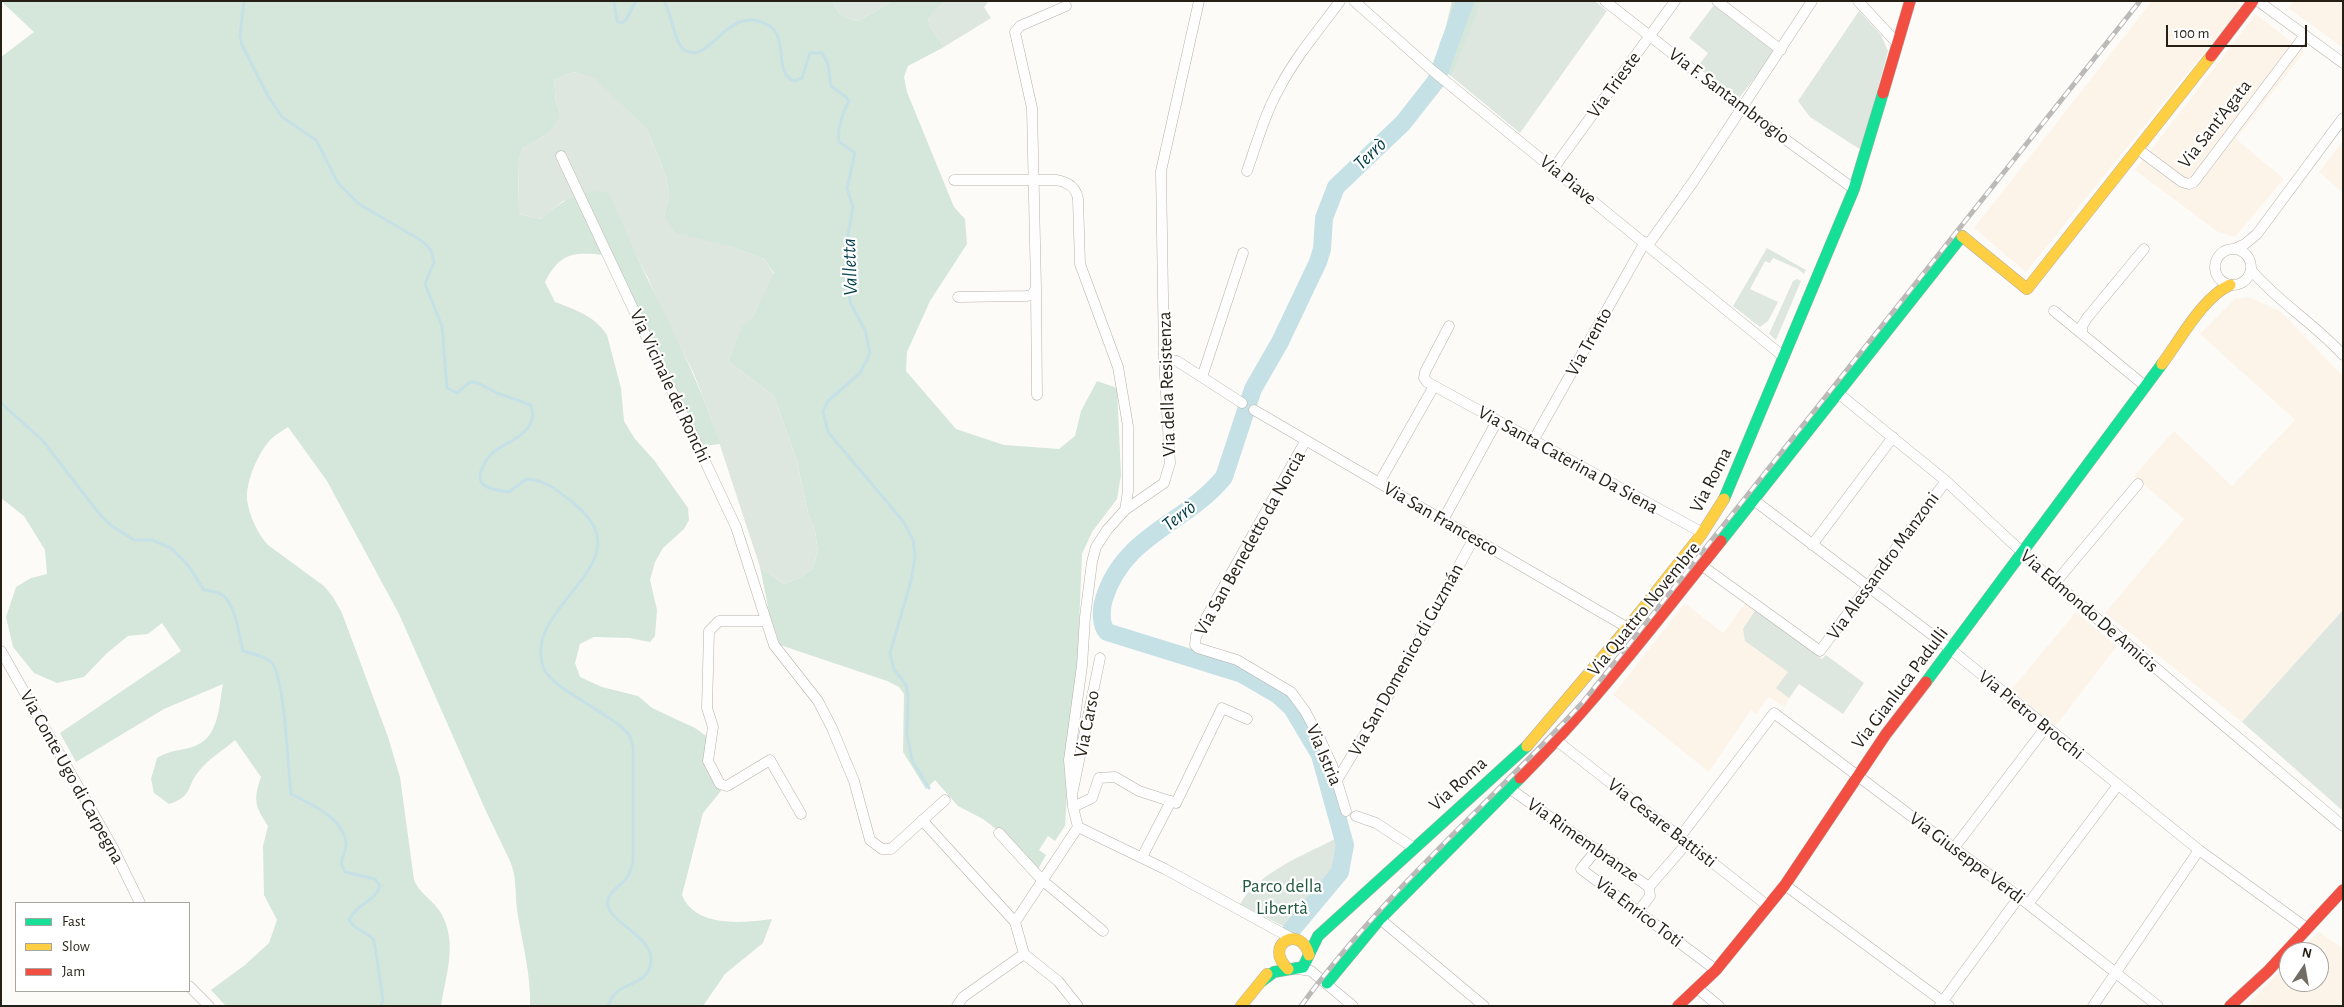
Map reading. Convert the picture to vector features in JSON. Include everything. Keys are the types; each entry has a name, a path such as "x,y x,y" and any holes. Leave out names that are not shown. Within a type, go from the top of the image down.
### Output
{"street":[{"name":"Via della Resistenza","path":"1078,827 1073,807 1069,760 1082,666 1091,567 1100,540 1125,510 1160,486 1169,470 1171,452 1164,358 1161,171 1199,1"},
{"path":"1247,171 1279,88 1295,62 1340,1"},
{"name":"Via Piave","path":"1354,1 1447,83 1784,357"},
{"name":"Via F. Santambrogio","path":"1605,1 1742,108 1854,189"},
{"name":"Via Trieste","path":"1553,169 1675,1"},
{"path":"1717,1 1781,50"},
{"name":"Via Trento","path":"1533,441 1646,244 1764,76 1812,1"},
{"path":"1858,1 1898,44"},
{"name":"Via Roma","path":"1309,956 1318,936 1530,743 1556,715 1628,628 1703,533 1731,487 1854,189 1910,1"},
{"path":"2139,150 2252,1"},
{"path":"2258,1 2343,63"},
{"path":"2271,10 2277,1"},
{"path":"1037,395 1032,108 1015,32 1020,26 1066,6"},
{"name":"Via Sant'Agata","path":"2139,150 2182,182 2189,184 2194,182 2305,35"},
{"path":"2207,303 2215,284 2216,262 2221,254 2245,244 2257,234 2343,118"},
{"name":"Via Quattro Novembre","path":"1327,984 1380,919 1557,741 1612,678 1701,565 1755,501 1964,235 2028,289 2139,150"},
{"name":"Via Vicinale dei Ronchi","path":"561,156 736,527 774,645 818,701 832,728 854,781 870,840 882,849 890,849 944,800"},
{"path":"954,180 1033,179 1066,182 1075,189 1078,196 1080,264 1118,367 1128,426 1128,491 1125,510"},
{"path":"2244,282 2251,268 2251,249 2257,234"},
{"path":"2082,334 2082,326 2087,318 2144,249"},
{"path":"2234,249 2244,252 2250,260 2251,268 2266,288 2326,336 2343,355"},
{"path":"1202,377 1243,253"},
{"path":"2216,273 2221,281 2230,285"},
{"path":"2054,311 2145,386 2207,303 2219,290 2244,282 2266,288"},
{"path":"958,297 1026,296 1032,295 1036,288"},
{"path":"1379,483 1434,386 1426,380 1425,372 1449,326"},
{"path":"1164,358 1175,360 1242,403"},
{"name":"Via Santa Caterina Da Siena","path":"1434,386 1703,533"},
{"name":"Via Gianluca Padulli","path":"1678,1006 1716,970 1785,885 1886,734 1951,650 2145,386"},
{"name":"Via Edmondo De Amicis","path":"1838,393 1946,481 2022,554 2343,826"},
{"name":"Via San Francesco","path":"1254,410 1628,628"},
{"path":"1443,520 1496,421"},
{"path":"1812,545 1893,437"},
{"name":"Via San Benedetto da Norcia","path":"1194,645 1196,636 1306,440"},
{"name":"Via Alessandro Manzoni","path":"1701,565 1820,651 1946,481"},
{"path":"2056,583 2138,484"},
{"name":"Via Pietro Brocchi","path":"1755,501 1951,650 2199,850 2308,929"},
{"name":"Via San Domenico di Guzmán","path":"1338,780 1390,693 1474,538"},
{"path":"766,621 718,620 709,631 707,708 713,727 708,761 720,784 727,786 770,760 801,814"},
{"name":"Via Istria","path":"1194,645 1243,663 1291,692 1305,711 1320,739 1338,780 1346,811"},
{"name":"Via Conte Ugo di Carpegna","path":"1,652 113,848 140,902"},
{"name":"Via Carso","path":"1073,790 1100,658"},
{"path":"1073,807 1092,798 1099,778 1115,777 1139,791 1176,804 1222,708 1248,719"},
{"name":"Via Giuseppe Verdi","path":"1683,840 1774,713 2019,897 2158,1006"},
{"path":"1954,848 2046,727"},
{"name":"Via Cesare Battisti","path":"1557,741 1768,906"},
{"path":"2028,904 2118,785"},
{"name":"Via Rimembranze","path":"1509,788 1597,849 1650,891"},
{"path":"1142,857 1171,801"},
{"path":"1356,816 1376,823 1414,848"},
{"path":"922,820 1015,922 1024,954 1058,981 1078,1006"},
{"path":"1015,922 1078,827 1142,857 1296,939 1308,948 1312,969 1316,975"},
{"path":"999,832 1042,880 1103,931"},
{"path":"1638,912 1683,840"},
{"name":"Via Enrico Toti","path":"1597,849 1581,869 1716,970"},
{"path":"2093,1006 2199,850"},
{"path":"1785,885 1944,1004 2019,897"},
{"path":"2230,1006 2308,929 2343,890"},
{"path":"1380,919 1484,1006"},
{"name":"Via Roma","path":"1296,939 1318,936"},
{"path":"1241,1006 1262,981 1278,955 1282,943 1296,939"},
{"path":"960,1002 1024,954"},
{"path":"1278,955 1280,962 1293,969 1311,971 1353,1006"},
{"path":"1262,981 1275,971 1303,967 1309,956"},
{"path":"190,987 209,1006"},
{"path":"1697,988 1719,1006"},
{"path":"960,1002 972,1006"}],"shaded area":[{"path":"2152,1 2236,1 2242,6 2026,272 1974,228"},
{"path":"2293,1 2343,1 2343,48 2288,8"},
{"path":"2256,14 2304,52 2236,139 2284,179 2235,237 2218,232 2135,170"},
{"path":"2343,141 2343,193 2319,172"},
{"path":"2249,297 2280,311 2343,376 2343,610 2242,722 2105,613 2184,519 2134,476 2174,431 2232,486 2295,420 2200,334 2235,299"},
{"path":"1746,602 1822,659 1826,655 1846,709 1843,714 1799,684 1784,707 1769,697 1756,714 1751,710 1709,772 1613,695 1685,603 1723,633"},
{"path":"2076,612 2117,646 2054,728 2010,691"},
{"path":"2319,932 2343,948 2343,1006 2246,1006 2279,972 2279,992 2329,992 2329,942 2309,942"}],"green space":[{"path":"1,1 833,1 842,15 858,21 893,1 945,1 928,19 930,27 944,47 908,66 904,77 907,92 954,207 965,219 967,244 930,301 907,352 906,371 956,429 1004,445 1059,449 1075,436 1081,411 1097,381 1117,388 1121,475 1117,499 1092,532 1082,554 1077,674 1064,764 1067,795 1065,826 1055,841 1048,836 1039,850 1046,855 1037,871 1008,838 983,819 958,806 935,780 926,789 903,752 904,694 899,687 887,681 780,645 769,612 760,567 784,584 799,578 812,569 818,552 815,531 808,513 797,461 774,396 728,361 741,328 753,316 774,273 764,259 730,246 676,233 664,216 669,195 666,176 648,131 594,77 574,72 554,80 556,102 560,113 554,126 541,138 523,148 518,162 519,214 541,219 572,197 590,192 610,193 637,256 696,380 720,444 704,446 681,421 603,255 583,254 568,256 556,265 545,282 555,302 590,318 607,335 621,388 624,421 635,439 654,460 688,508 689,520 684,529 663,548 655,562 650,580 657,610 655,636 650,642 629,638 594,637 580,644 575,663 580,677 602,687 638,696 652,708 695,728 709,738 713,779 721,791 703,813 682,895 688,906 709,918 735,922 772,919 763,943 725,974 703,1006 530,1006 528,970 517,910 514,873 510,861 399,614 327,481 288,427 272,438 262,450 254,466 247,491 250,511 254,524 268,545 324,586 342,613 388,737 400,777 414,880 438,908 446,924 450,947 448,970 441,1006 226,1006 211,990 245,965 269,943 277,920 264,895 263,846 268,826 260,813 256,797 261,777 235,740 203,767 195,776 186,794 177,801 169,804 154,793 151,779 157,758 197,745 210,734 217,719 223,684 164,709 76,762 60,733 181,651 162,623 148,634 128,636 107,653 84,677 57,683 34,673 13,647 6,617 16,587 31,578 47,574 45,550 24,516 1,498 1,57 34,32"},
{"path":"833,1 893,1 858,21 842,15"},
{"path":"945,1 989,1 984,7 991,18 944,47 930,27 928,19 931,13"},
{"path":"1452,1 1463,1 1441,61 1439,45 1445,30"},
{"path":"1470,1 1479,1 1476,15 1451,76 1443,71"},
{"path":"1476,1 1595,1 1607,11 1520,133 1451,76"},
{"path":"1714,5 1775,52 1739,98 1698,66 1708,53 1689,38"},
{"path":"1859,11 1881,35 1888,51 1861,150 1810,117 1798,101"},
{"path":"574,72 594,76 648,131 666,176 669,195 664,216 764,259 774,274 753,316 741,329 728,361 774,396 797,461 808,513 815,531 818,552 812,569 799,578 784,584 760,567 712,421 694,374 626,236 610,194 563,201 541,219 519,214 518,162 523,148 543,137 560,113 556,102 554,80"},
{"path":"1767,248 1806,270 1804,274 1798,269 1773,258 1770,263 1765,261 1750,289 1778,302 1768,321 1760,327 1733,306"},
{"path":"1797,279 1801,281 1776,340 1769,334 1793,281"},
{"path":"1756,609 1822,659 1826,655 1864,683 1843,714 1799,684 1789,698 1776,688 1788,672 1745,641 1743,629"},
{"path":"2343,610 2343,811 2242,722"},
{"name":"Parco della Libertà","path":"1339,837 1337,864 1332,876 1289,929 1240,904 1259,882 1271,873"}],"waterway":[{"path":"244,1 240,36 242,45 268,96 282,117 316,140 338,183 359,204 422,241 431,250 434,262 425,284 442,326 447,388 457,393 470,382 478,383 497,393 531,405 532,418 530,424 520,436 490,455 481,471 481,482 488,487 509,492 526,479 540,481 572,502 593,524 598,545 591,565 549,624 541,646 546,673 564,689 617,723 630,736 633,747 633,862 628,876 609,896 608,907 613,915 646,946 651,955 650,966 642,978 617,992 608,1006"},
{"name":"Valletta","path":"614,1 617,21 621,23 626,20 636,1"},
{"name":"Valletta","path":"664,1 678,41 684,50 694,53 703,50 730,27 741,21 753,20 768,25 774,30 778,37 782,63 788,77 794,81 802,78 810,53 822,53 828,64 831,86 849,101 844,111 839,132 839,142 855,153 847,188 853,207 848,235 853,262 847,289 851,304 865,330 870,353 860,373 827,402 823,412 828,432 903,521 913,540 915,557 911,581 890,653 894,669 906,685 908,695 907,735 912,760 929,788"},
{"name":"Terrò","path":"1290,932 1340,872 1345,845 1320,755 1292,708 1278,695 1242,674 1107,632 1102,620 1103,603 1113,577 1126,559 1157,531 1209,493 1224,477 1253,389 1280,342 1318,262 1322,249 1324,218 1336,187 1403,123 1436,81 1465,1"},
{"path":"1,403 43,441 101,516 112,526 134,540 152,540 171,548 188,565 204,590 217,592 225,597 233,610 243,651 261,656 271,662 276,670 283,703 291,794 325,813 339,827 344,835 346,844 341,863 345,872 375,879 380,886 374,896 352,914 349,920 351,924 374,940 383,1000 381,1006"}],"railway":[{"path":"1301,1006 1366,925 1401,887 1583,702 2140,1"}],"traffic: fast":[{"path":"1724,499 1854,189 1883,93"},
{"path":"1721,541 1962,236"},
{"path":"1926,682 2162,364"},
{"path":"1262,981 1274,972 1303,967 1318,936 1527,746"},
{"path":"1327,983 1380,919 1520,778"}],"traffic: slow":[{"path":"1962,236 2027,289 2211,56"},
{"path":"2162,364 2201,309 2220,291 2230,285"},
{"path":"1527,746 1629,626 1701,535 1724,499"},
{"path":"1288,969 1281,960 1279,952 1281,946 1286,941 1292,939 1299,940 1305,945 1309,955"},
{"path":"1241,1006 1267,974"}],"traffic: jam":[{"path":"1883,93 1910,1"},
{"path":"2211,56 2253,1"},
{"path":"1520,778 1599,692 1721,541"},
{"path":"1678,1006 1716,970 1785,885 1886,734 1926,682"},
{"path":"2230,1006 2268,971 2343,890"}]}
